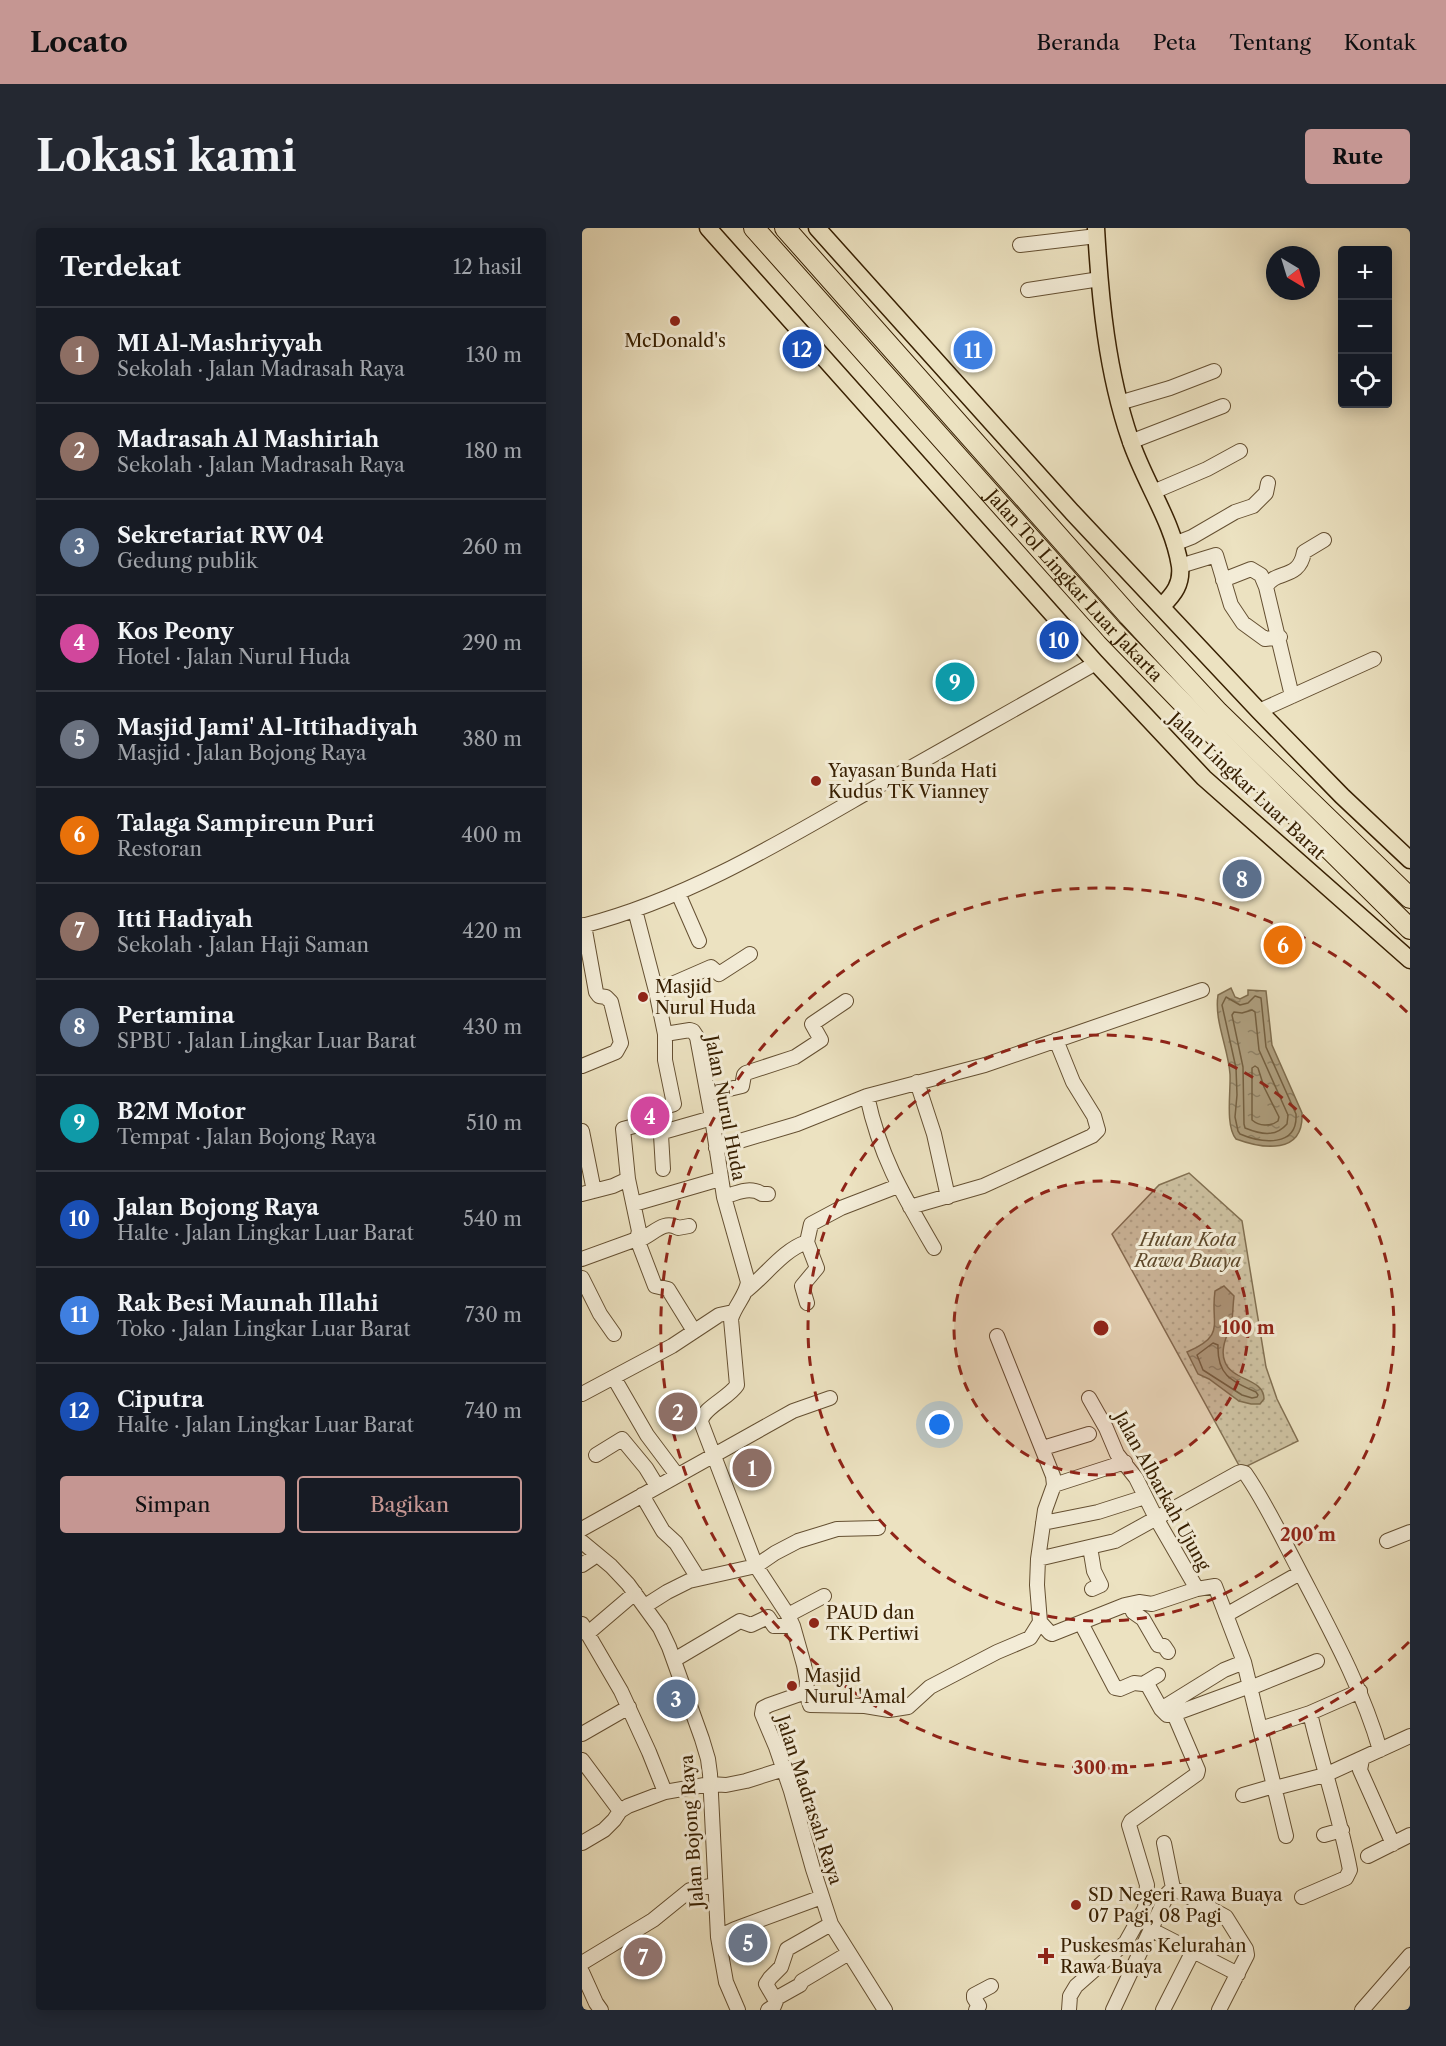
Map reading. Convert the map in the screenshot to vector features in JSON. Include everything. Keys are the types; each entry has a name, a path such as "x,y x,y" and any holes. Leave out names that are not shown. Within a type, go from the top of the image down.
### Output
{"highway":[{"name":"Jalan Tol Lingkar Luar Jakarta","path":"754,228 1112,630 1205,726 1410,928"},
{"name":"Jalan Tol Lingkar Luar Jakarta","path":"785,228 1128,616 1218,712 1410,898"}],"main road":[{"name":"Jalan Lingkar Luar Barat","path":"708,228 1096,663 1204,778 1410,960"},
{"path":"817,228 1072,512 1259,711 1348,802 1410,861"},
{"path":"1097,232 1108,346 1119,403 1130,442 1174,544 1180,566 1177,590 1162,606"}],"street":[{"path":"1020,245 1097,232"},
{"path":"1028,290 1100,279"},
{"path":"1119,403 1170,388 1214,371"},
{"path":"1130,442 1223,405"},
{"path":"1153,492 1207,469 1240,451"},
{"path":"1174,544 1192,537 1235,512 1253,506 1266,493 1268,483"},
{"path":"1266,586 1269,581 1293,571 1302,563 1304,552 1324,540"},
{"path":"1180,566 1216,555 1231,604 1243,623 1265,639 1280,637"},
{"path":"1223,579 1251,569 1261,575 1280,637 1292,696"},
{"path":"1259,711 1374,659"},
{"path":"582,1066 616,1052 621,1043 611,1002 596,992 583,925 635,910 678,893 789,837 1096,663"},
{"path":"678,893 699,941"},
{"path":"635,910 656,991 664,1034 664,1060 674,1104 645,1113 638,1125 623,1129 628,1179 639,1231 638,1239 655,1286 668,1289 694,1331"},
{"path":"656,991 711,967 719,974 750,954"},
{"path":"716,1148 797,1124 867,1096 976,1067 1202,990"},
{"path":"708,1094 740,1087 746,1073 795,1057 808,1049 821,1040 812,1024 846,1001"},
{"name":"Jalan Nurul Huda","path":"664,1034 690,1030 695,1033 708,1094 720,1179 747,1275 747,1290"},
{"path":"910,1207 983,1186 1092,1136 1098,1130 1094,1116 1073,1082 1056,1040"},
{"path":"917,1082 934,1134 948,1197"},
{"path":"867,1096 874,1128 886,1162 934,1248"},
{"path":"663,1169 661,1135 663,1132 712,1118"},
{"path":"582,1131 588,1192 628,1179"},
{"path":"634,1204 720,1179"},
{"path":"807,1303 801,1286 817,1268 807,1242 811,1224 841,1208 898,1186"},
{"path":"724,1197 742,1191 756,1190 762,1194 768,1194"},
{"path":"582,1259 638,1239 664,1225 672,1224 678,1228 689,1226"},
{"path":"582,1394 672,1346 719,1315 735,1309 747,1290 789,1251 807,1242"},
{"path":"582,1278 600,1314 614,1334"},
{"name":"Jalan Madrasah Raya","path":"735,1309 730,1326 737,1385 701,1417 703,1428 756,1566 790,1620 807,1681 806,1692 769,1705 762,1710 784,1769 831,1924 885,2010"},
{"path":"806,1692 811,1706 842,1705 899,1710 912,1705 930,1687 1030,1638 1040,1622 1038,1559 1045,1510 1054,1485 1053,1476 997,1336"},
{"path":"614,1378 647,1435 676,1475"},
{"path":"582,1529 794,1411 830,1398"},
{"name":"Jalan Albarkah Ujung","path":"1089,1398 1117,1454 1136,1478 1197,1589 1215,1586 1244,1662 1286,1836"},
{"path":"1043,1448 1089,1434"},
{"path":"596,1455 622,1439 646,1468 657,1486"},
{"path":"1054,1485 1125,1462"},
{"path":"1038,1559 1115,1541 1241,1472 1244,1473 1300,1573 1360,1692 1380,1750"},
{"path":"642,1495 663,1531 676,1543 698,1578"},
{"path":"1043,1523 1098,1512 1145,1497"},
{"path":"645,1606 677,1586 698,1578 756,1566 798,1541 837,1529 878,1528"},
{"path":"1387,1541 1410,1532"},
{"name":"Jalan Bojong Raya","path":"582,1542 611,1566 635,1593 660,1629 674,1660 708,1759 718,1937 722,1968 733,2008"},
{"path":"1090,1547 1094,1571 1101,1585 1092,1589"},
{"path":"582,1565 597,1555"},
{"path":"1226,1615 1300,1573"},
{"path":"1040,1622 1052,1634 1130,1604 1139,1602 1152,1604 1197,1589"},
{"path":"635,1593 585,1629 629,1707 665,1792"},
{"path":"674,1660 740,1621 751,1625 768,1617 776,1627 824,1596"},
{"path":"1130,1604 1133,1612 1139,1614 1149,1629 1155,1642 1160,1647 1164,1646 1168,1652"},
{"path":"1080,1623 1114,1687 1118,1689 1134,1683 1146,1682 1158,1675"},
{"path":"1146,1682 1161,1709 1167,1715 1317,1661"},
{"path":"1161,1709 1224,1670 1244,1662"},
{"path":"1260,1729 1310,1713 1360,1692"},
{"path":"582,1734 629,1707"},
{"path":"1302,1897 1346,1878 1350,1870 1342,1830 1325,1775 1310,1713"},
{"path":"1069,2010 1071,1996 1076,1986 1126,1942 1145,1908 1147,1886 1129,1825 1131,1821 1197,1774 1198,1770 1174,1714"},
{"path":"1243,1795 1325,1775 1410,1736"},
{"path":"1362,1759 1359,1770 1393,1844"},
{"path":"582,1760 620,1811"},
{"path":"584,1838 604,1830 620,1811 628,1806 665,1792 710,1784 726,1785 747,1781 784,1769"},
{"path":"1324,1835 1342,1830"},
{"path":"1368,1856 1410,1835"},
{"path":"1164,1843 1173,1888"},
{"path":"582,1963 653,1920 690,1890 714,1885"},
{"path":"1113,2010 1168,1893 1173,1888"},
{"path":"1173,1888 1226,1917 1246,1949 1247,1954 1219,2010"},
{"path":"718,1937 822,1897"},
{"path":"831,1924 787,1949 781,1967 766,1984 772,2004 800,1985 802,1981 849,1953"},
{"path":"1152,1930 1238,1974"},
{"path":"1163,2010 1193,1950"},
{"path":"1362,2010 1410,1955"},
{"path":"582,1972 601,2010"},
{"path":"976,2010 979,2005 974,1995 991,1986"}],"green space":[{"name":"Hutan Kota Rawa Buaya","path":"1189,1173 1242,1221 1266,1367 1277,1399 1298,1441 1241,1469 1112,1234 1159,1185"}],"water":[{"path":"1231,988 1235,997 1240,999 1248,995 1248,990 1266,991 1272,1045 1302,1113 1301,1127 1296,1136 1280,1146 1258,1145 1236,1139 1233,1133 1230,1117 1230,1074 1217,1005 1218,995"},
{"path":"1224,1286 1234,1296 1232,1320 1223,1357 1234,1373 1254,1383 1263,1392 1264,1399 1260,1404 1239,1401 1209,1379 1198,1374 1187,1352 1208,1340 1212,1334 1215,1291"}],"place":[{"name":"McDonald's","path":"675,321"},
{"name":"Ciputra","path":"802,349"},
{"name":"Rak Besi Maunah Illahi","path":"973,350"},
{"name":"Jalan Bojong Raya","path":"1059,640"},
{"name":"B2M Motor","path":"955,682"},
{"name":"Yayasan Bunda Hati Kudus TK Vianney","path":"816,781"},
{"name":"Pertamina","path":"1242,879"},
{"name":"Talaga Sampireun Puri","path":"1283,945"},
{"name":"Masjid Nurul Huda","path":"643,997"},
{"name":"Kos Peony","path":"650,1116"},
{"name":"Madrasah Al Mashiriah","path":"678,1412"},
{"name":"MI Al-Mashriyyah","path":"752,1468"},
{"name":"PAUD dan TK Pertiwi","path":"814,1623"},
{"name":"Masjid Nurul 'Amal","path":"792,1686"},
{"name":"Sekretariat RW 04","path":"676,1699"},
{"name":"SD Negeri Rawa Buaya 07 Pagi, 08 Pagi","path":"1076,1905"},
{"name":"Masjid Jami' Al-Ittihadiyah","path":"748,1943"},
{"name":"Puskesmas Kelurahan Rawa Buaya","path":"1046,1956"},
{"name":"Itti Hadiyah","path":"643,1957"}]}
